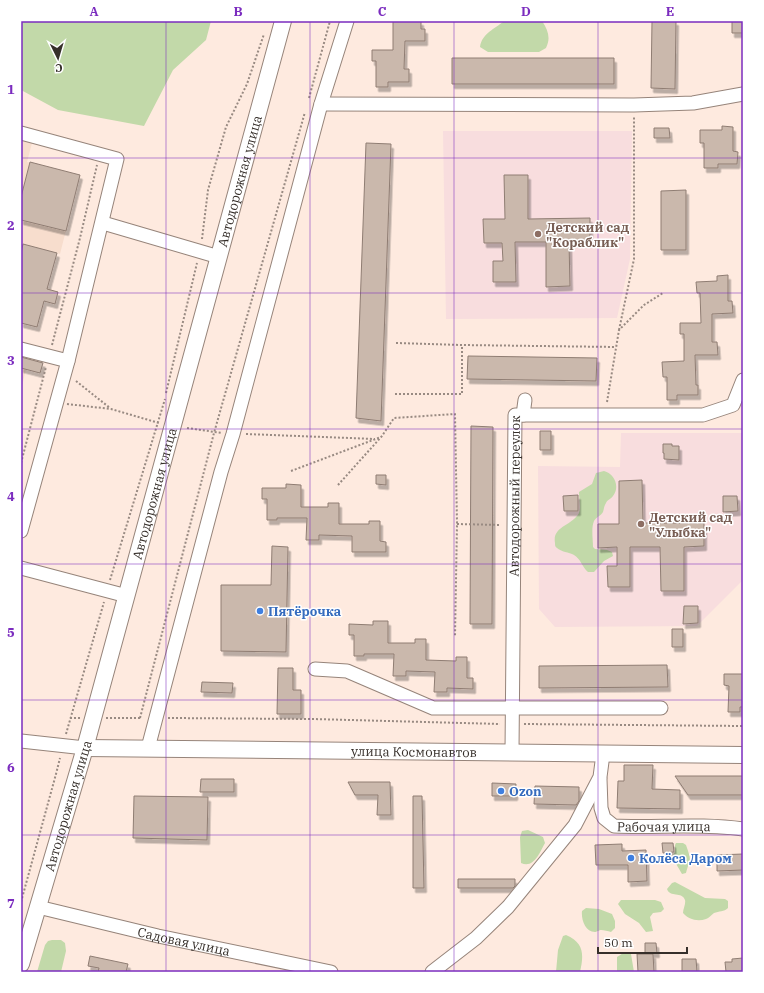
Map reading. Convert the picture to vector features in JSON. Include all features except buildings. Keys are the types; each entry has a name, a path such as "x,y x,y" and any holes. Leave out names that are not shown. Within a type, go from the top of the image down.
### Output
{"main road":[{"name":"Автодорожная улица","path":"21,964 94,718 127,596 165,424 220,256 283,21"},
{"name":"улица Космонавтов","path":"85,748 743,755"}],"street":[{"path":"148,748 219,480 233,434 322,104 347,21"},
{"path":"322,104 634,105 693,103 743,94"},
{"path":"21,134 117,159 103,223 67,367 21,531"},
{"path":"103,223 220,256"},
{"path":"21,349 49,356 67,367"},
{"name":"Автодорожный переулок","path":"512,752 515,415 627,409 703,415 733,405 743,380"},
{"path":"523,415 525,400"},
{"path":"21,568 127,596"},
{"path":"315,669 347,671 433,708 661,708"},
{"path":"21,742 85,748"},
{"name":"Рабочая улица","path":"602,754 600,777 601,808 604,818 614,826 722,826 743,829"},
{"path":"432,972 476,938 508,907 575,825 600,777"},
{"name":"Садовая улица","path":"38,907 158,936 331,972"}],"path":[{"path":"307,103 330,21"},
{"path":"21,902 56,774 62,746 107,591 165,424 166,395 200,251 208,190 226,127 247,84 266,28"},
{"path":"606,402 634,259 634,105"},
{"path":"70,718 140,718 214,432 305,110"},
{"path":"21,463 80,238 100,154"},
{"path":"619,330 644,305 663,293"},
{"path":"396,343 616,347"},
{"path":"395,394 462,394 462,345"},
{"path":"67,367 111,409"},
{"path":"56,403 111,409 165,424 214,432 375,439"},
{"path":"338,485 382,436 394,418 455,414 457,524 456,637"},
{"path":"291,471 382,436"},
{"path":"457,524 514,525"},
{"path":"156,718 743,726"}],"shaded area":[{"name":"Детский сад \"Кораблик\"","path":"443,131 632,131 630,259 617,318 446,319"},
{"path":"21,140 32,143 27,162 80,175 60,254 57,253 47,288 58,292 55,304 44,301 37,327 21,323"},
{"path":"21,355 43,361 40,373 26,369 21,390"},
{"name":"Детский сад \"Улыбка\"","path":"621,433 743,433 743,580 697,626 555,627 539,609 538,466 620,467"}],"green space":[{"path":"21,21 211,21 206,40 173,70 144,126 58,110 21,90"},
{"path":"504,21 542,21 548,34 548,44 546,48 539,52 488,52 480,47 483,38"},
{"path":"604,471 614,478 616,489 613,496 605,505 603,512 594,521 592,530 593,547 595,549 612,552 613,556 604,561 594,572 588,572 576,557 556,547 555,537 559,529 572,521 579,513 579,492 592,484 596,473"},
{"path":"528,830 543,837 545,843 536,859 530,864 526,864 521,863 520,837 522,831"},
{"path":"676,843 683,843 686,845 688,850 690,860 686,873 682,874 672,857 675,852"},
{"path":"675,882 705,898 725,899 728,901 728,908 714,913 706,919 696,920 690,918 683,913 685,900 683,897 669,892 667,889 672,883"},
{"path":"621,900 655,900 661,902 664,909 661,912 653,913 650,917 653,931 646,932 639,923 625,914 618,904"},
{"path":"586,908 599,909 612,914 615,921 615,928 611,932 601,930 595,932 589,930 584,924 582,918 582,911"},
{"path":"566,935 572,938 579,945 581,950 582,960 580,972 556,972 558,950 563,936"},
{"path":"61,940 65,943 66,951 61,972 37,972 45,945 48,941"},
{"path":"625,952 631,954 634,972 617,972 617,957"}],"place":[{"name":"Детский сад \"Кораблик\"","path":"538,234"},
{"name":"Детский сад \"Улыбка\"","path":"641,524"},
{"name":"Пятёрочка","path":"260,611"},
{"name":"Ozon","path":"501,791"},
{"name":"Колёса Даром","path":"631,858"}]}
